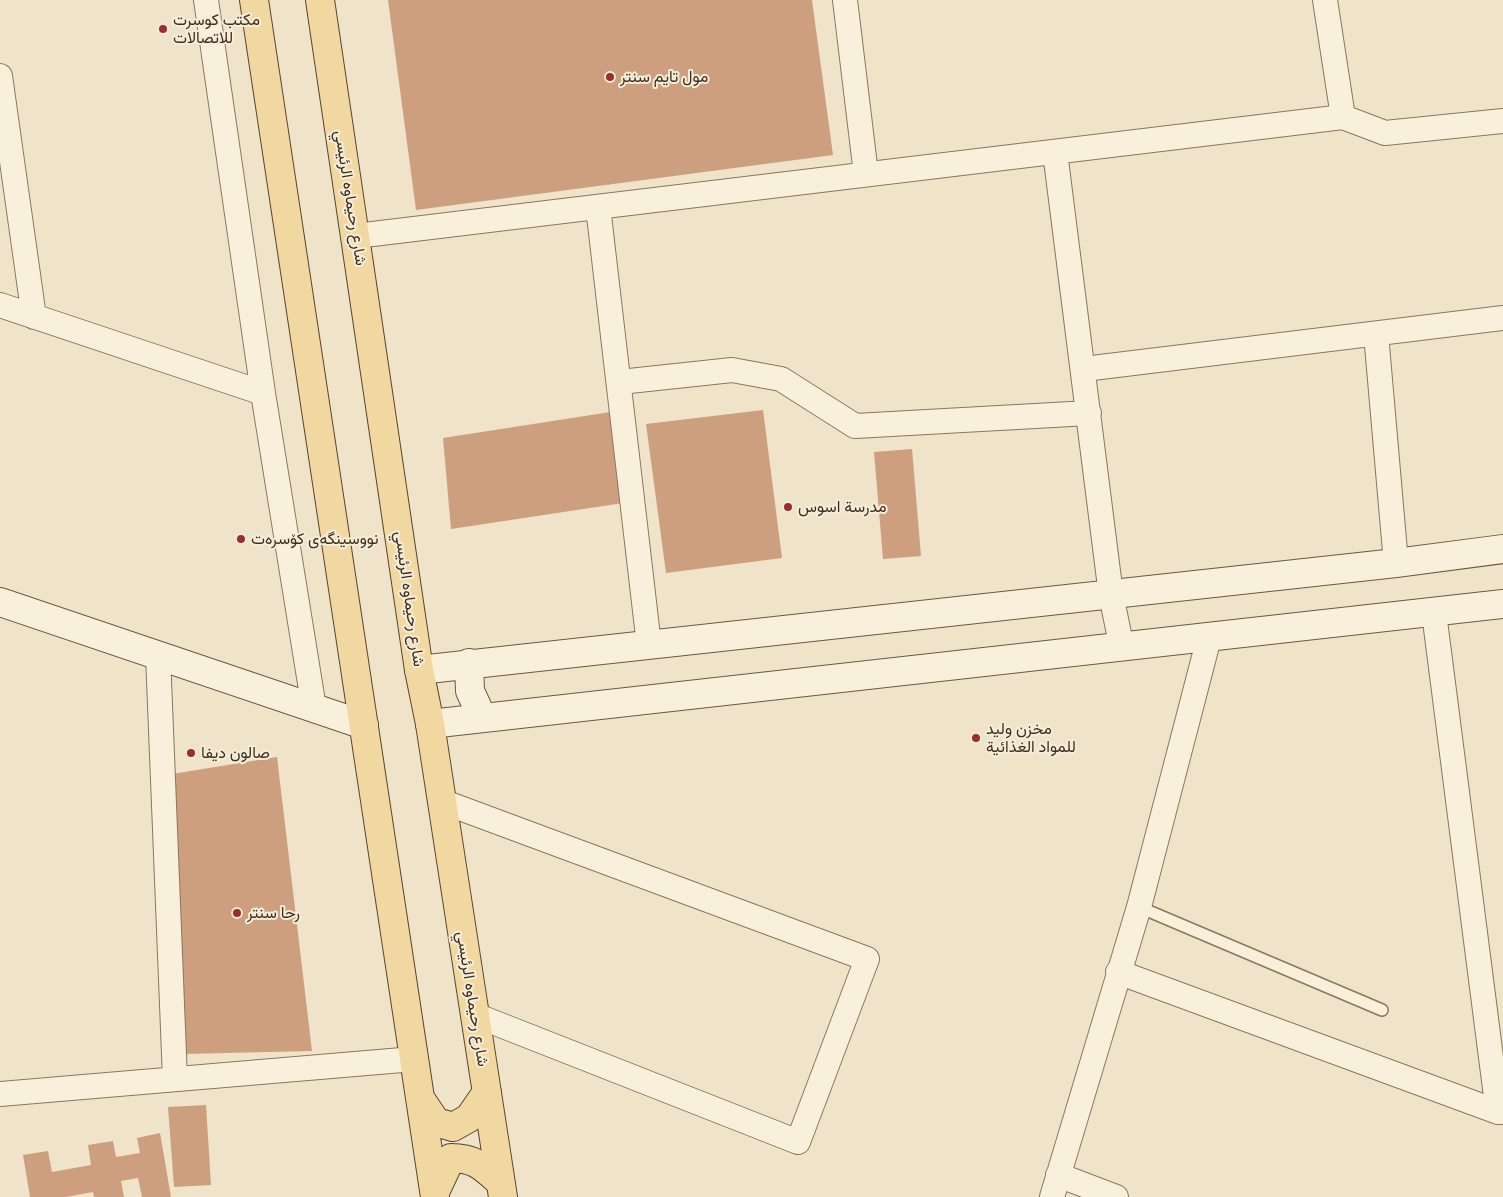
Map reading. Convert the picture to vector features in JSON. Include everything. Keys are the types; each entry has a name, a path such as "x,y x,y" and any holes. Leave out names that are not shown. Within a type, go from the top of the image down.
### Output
{"main road":[{"path":"254,0 435,1195"},
{"name":"شارع رحيماوه الرئيسي","path":"320,0 419,670 430,724 501,1190"},
{"path":"420,1098 436,1122 453,1127 469,1118 487,1092"},
{"path":"435,1195 451,1158 466,1158 474,1162 501,1190"}],"street":[{"path":"206,0 263,393 314,708"},
{"path":"845,0 866,174"},
{"path":"1325,0 1343,117"},
{"path":"0,76 34,316"},
{"path":"356,236 1343,117 1385,133 1503,121"},
{"path":"1055,152 1084,369 1111,595 1122,648"},
{"path":"598,207 620,382 648,645"},
{"path":"0,305 263,393"},
{"path":"1084,369 1503,318"},
{"path":"1376,334 1396,563"},
{"path":"620,382 732,370 781,379 855,426 1089,413"},
{"path":"419,670 1111,595 1503,549"},
{"path":"0,602 364,725"},
{"path":"430,724 1503,604"},
{"path":"1118,972 1500,1112 1434,613"},
{"path":"1116,1197 1055,1186 1139,906 1209,638"},
{"path":"158,654 175,1079"},
{"path":"470,663 470,691 482,717"},
{"path":"441,800 867,959 798,1142 475,1015"},
{"path":"0,1094 414,1059"}],"lane":[{"path":"1139,906 1382,1010"}],"building":[{"name":"مول تايم سنتر","path":"388,0 812,0 833,155 416,210"},
{"path":"763,410 782,558 666,573 646,424"},
{"path":"617,411 630,502 451,529 443,438"},
{"path":"912,449 921,556 883,559 874,452"},
{"name":"رحا سنتر","path":"277,757 312,1051 184,1054 172,774"},
{"path":"206,1105 211,1185 174,1187 168,1107"},
{"path":"160,1133 171,1197 142,1197 138,1178 121,1181 124,1197 94,1197 93,1192 66,1197 30,1197 23,1155 48,1151 52,1172 91,1165 88,1145 113,1141 116,1157 140,1153 137,1138"}],"place":[{"name":"مكتب كوسرت للاتصالات","path":"163,29"},
{"name":"مول تايم سنتر","path":"610,77"},
{"name":"مدرسة اسوس","path":"788,507"},
{"name":"نووسینگەی کۆسرەت","path":"241,539"},
{"name":"مخزن وليد للمواد الغذائية","path":"976,738"},
{"name":"صالون ديفا","path":"191,753"},
{"name":"رحا سنتر","path":"237,913"}]}
